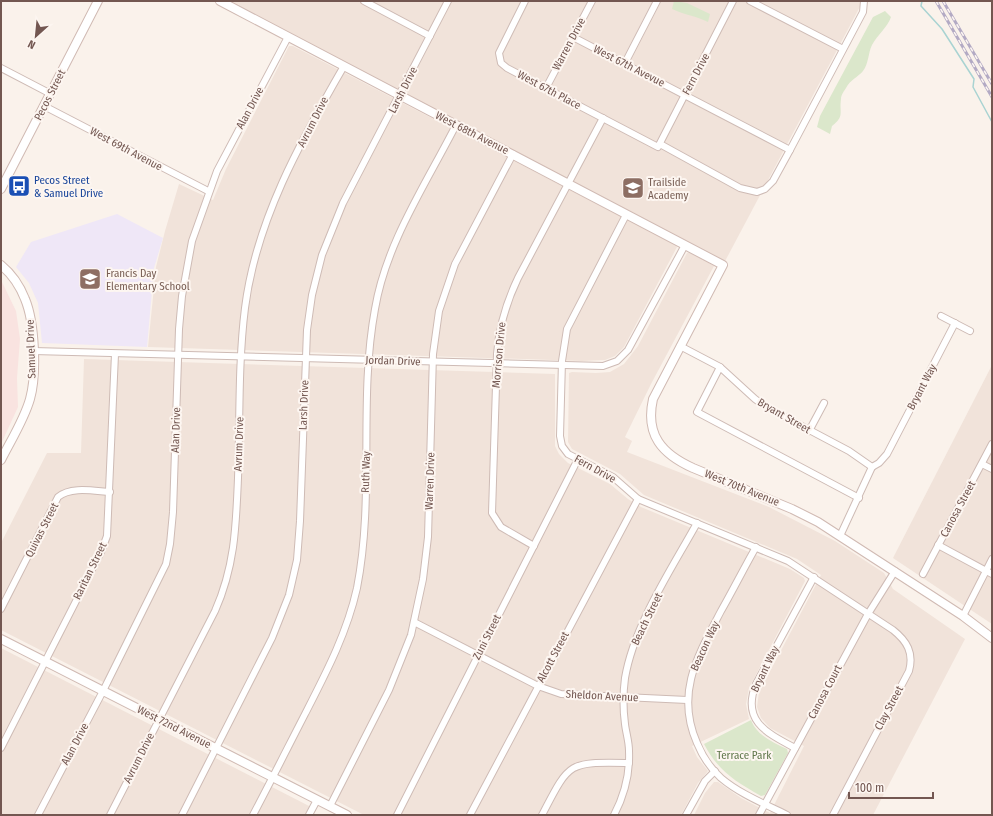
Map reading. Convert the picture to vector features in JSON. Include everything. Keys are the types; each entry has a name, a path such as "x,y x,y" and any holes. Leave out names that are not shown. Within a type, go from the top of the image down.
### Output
{"street":[{"name":"Pecos Street","path":"1,189 98,1"},
{"name":"West 68th Avenue","path":"221,1 723,265"},
{"path":"364,1 373,3 430,36"},
{"name":"Larsh Drive","path":"182,815 272,638 285,608 292,583 297,560 300,521 306,358 311,301 327,238 343,203 400,96 448,1"},
{"name":"West 67th Place","path":"525,1 499,53 501,63 507,68 740,188 752,191 765,189 773,182 862,12 864,1"},
{"name":"Warren Drive","path":"546,88 592,1"},
{"path":"625,63 657,1"},
{"name":"Fern Drive","path":"659,146 733,1"},
{"path":"750,1 843,49"},
{"name":"Alan Drive","path":"38,815 161,576 168,554 173,512 180,310 194,235 208,191 221,162 288,37"},
{"name":"West 67th Avevue","path":"573,37 790,150"},
{"name":"Avrum Drive","path":"110,815 215,611 231,564 236,530 241,357 246,297 252,268 263,229 285,176 344,66"},
{"path":"1,68 50,94"},
{"name":"West 69th Avenue","path":"44,106 208,191"},
{"name":"Morrison Drive","path":"534,546 500,528 492,513 497,364 500,328 505,305 518,278 570,184 603,118"},
{"name":"Ruth Way","path":"253,815 335,655 347,623 356,590 364,531 369,360 375,308 386,265 397,238 456,125"},
{"name":"Warren Drive","path":"330,806 389,690 405,653 414,622 423,579 428,537 433,362 437,322 448,280 513,154"},
{"name":"Fern Drive","path":"626,215 570,321 564,342 562,366 561,442 565,450 578,459 613,477 638,499 788,561 868,614"},
{"name":"Jordan Drive","path":"33,351 603,366 617,361 624,354 685,246"},
{"name":"Samuel Drive","path":"1,264 14,279 26,300 30,315 33,351 33,378 30,400 1,460"},
{"name":"West 70th Avenue","path":"723,265 657,389 652,404 654,433 663,449 678,461 792,509 840,536 963,616 992,638"},
{"path":"942,316 970,331"},
{"name":"Bryant Way","path":"872,467 879,463 887,454 955,323"},
{"name":"Bryant Street","path":"680,346 720,366 755,400 779,415 849,451 872,467"},
{"name":"Raritan Street","path":"1,748 104,546 108,530 115,354"},
{"path":"720,366 697,412 859,498"},
{"path":"809,431 824,403"},
{"name":"Canosa Street","path":"923,574 992,444"},
{"name":"Zuni Street","path":"396,815 578,459"},
{"path":"982,464 992,469"},
{"path":"840,536 859,498 872,467"},
{"name":"Quivas Street","path":"1,609 58,497 64,493 73,491 110,492"},
{"name":"Alcott Street","path":"470,815 638,499"},
{"name":"Beach Street","path":"614,815 626,788 630,764 623,698 630,656 639,632 697,523"},
{"path":"938,545 989,572"},
{"name":"Beacon Way","path":"756,547 696,662 689,684 689,722 704,758 715,771 730,785 787,815"},
{"path":"963,616 989,572 992,559"},
{"name":"Canosa Court","path":"760,815 868,614 895,571"},
{"name":"Bryant Way","path":"795,748 770,735 761,728 753,713 752,697 756,684 814,577"},
{"name":"Clay Street","path":"833,815 910,667 911,654 905,641 893,630 868,614"},
{"name":"Sheldon Avenue","path":"414,622 538,686 567,695 688,700"},
{"name":"West 72nd Avenue","path":"1,639 347,815"},
{"path":"542,815 560,781 575,767 593,762 630,764"},
{"path":"686,815 705,781 715,771"},
{"path":"309,815 317,800"}],"shaded area":[{"path":"220,1 863,1 723,265"},
{"path":"289,46 293,46 676,245 677,247 624,347 615,356 605,360 582,361 148,347 156,267 179,184 213,200 226,169"},
{"name":"Francis Day Elementary School","path":"117,214 163,238 154,268 147,347 42,343 38,303 29,283 16,267 31,242"},
{"path":"690,252 714,266 651,384 625,437 632,441 627,452 769,507 835,541 884,573 893,589 965,639 873,815 694,815 705,793 714,782 718,782 741,798 770,813 804,746 770,728 761,718 757,707 759,692 821,575 797,559 644,495 620,474 572,449 568,442 569,373 610,372 624,364 638,346 687,253"},
{"path":"1,280 16,311 20,339 17,378 18,407 1,444"},
{"path":"84,359 555,374 555,446 559,454 568,463 610,484 628,499 641,507 790,569 804,578 805,581 749,688 746,704 749,719 692,746 697,757 708,771 698,783 681,815 364,815 1,630 1,543 47,453 81,453"},
{"path":"992,365 992,624 893,558"},
{"path":"1,648 311,807 307,815 1,815"}],"green space":[{"path":"674,1 687,3 710,14 708,22 672,9"},
{"path":"885,11 891,17 885,28 872,45 863,71 850,83 843,93 841,98 841,114 839,120 832,126 830,134 817,127 820,116 873,17"},
{"name":"Terrace Park","path":"751,720 761,734 787,749 788,753 765,795 761,796 728,775 716,762 704,744"}],"waterway":[{"path":"922,1 921,6 942,29 974,79 973,87 992,122"}],"railway":[{"path":"936,1 992,97"},
{"path":"943,1 992,84"}],"place":[{"name":"Pecos Street & Samuel Drive","path":"19,186"},
{"name":"Trailside Academy","path":"633,188"},
{"name":"Francis Day Elementary School","path":"90,279"}]}
